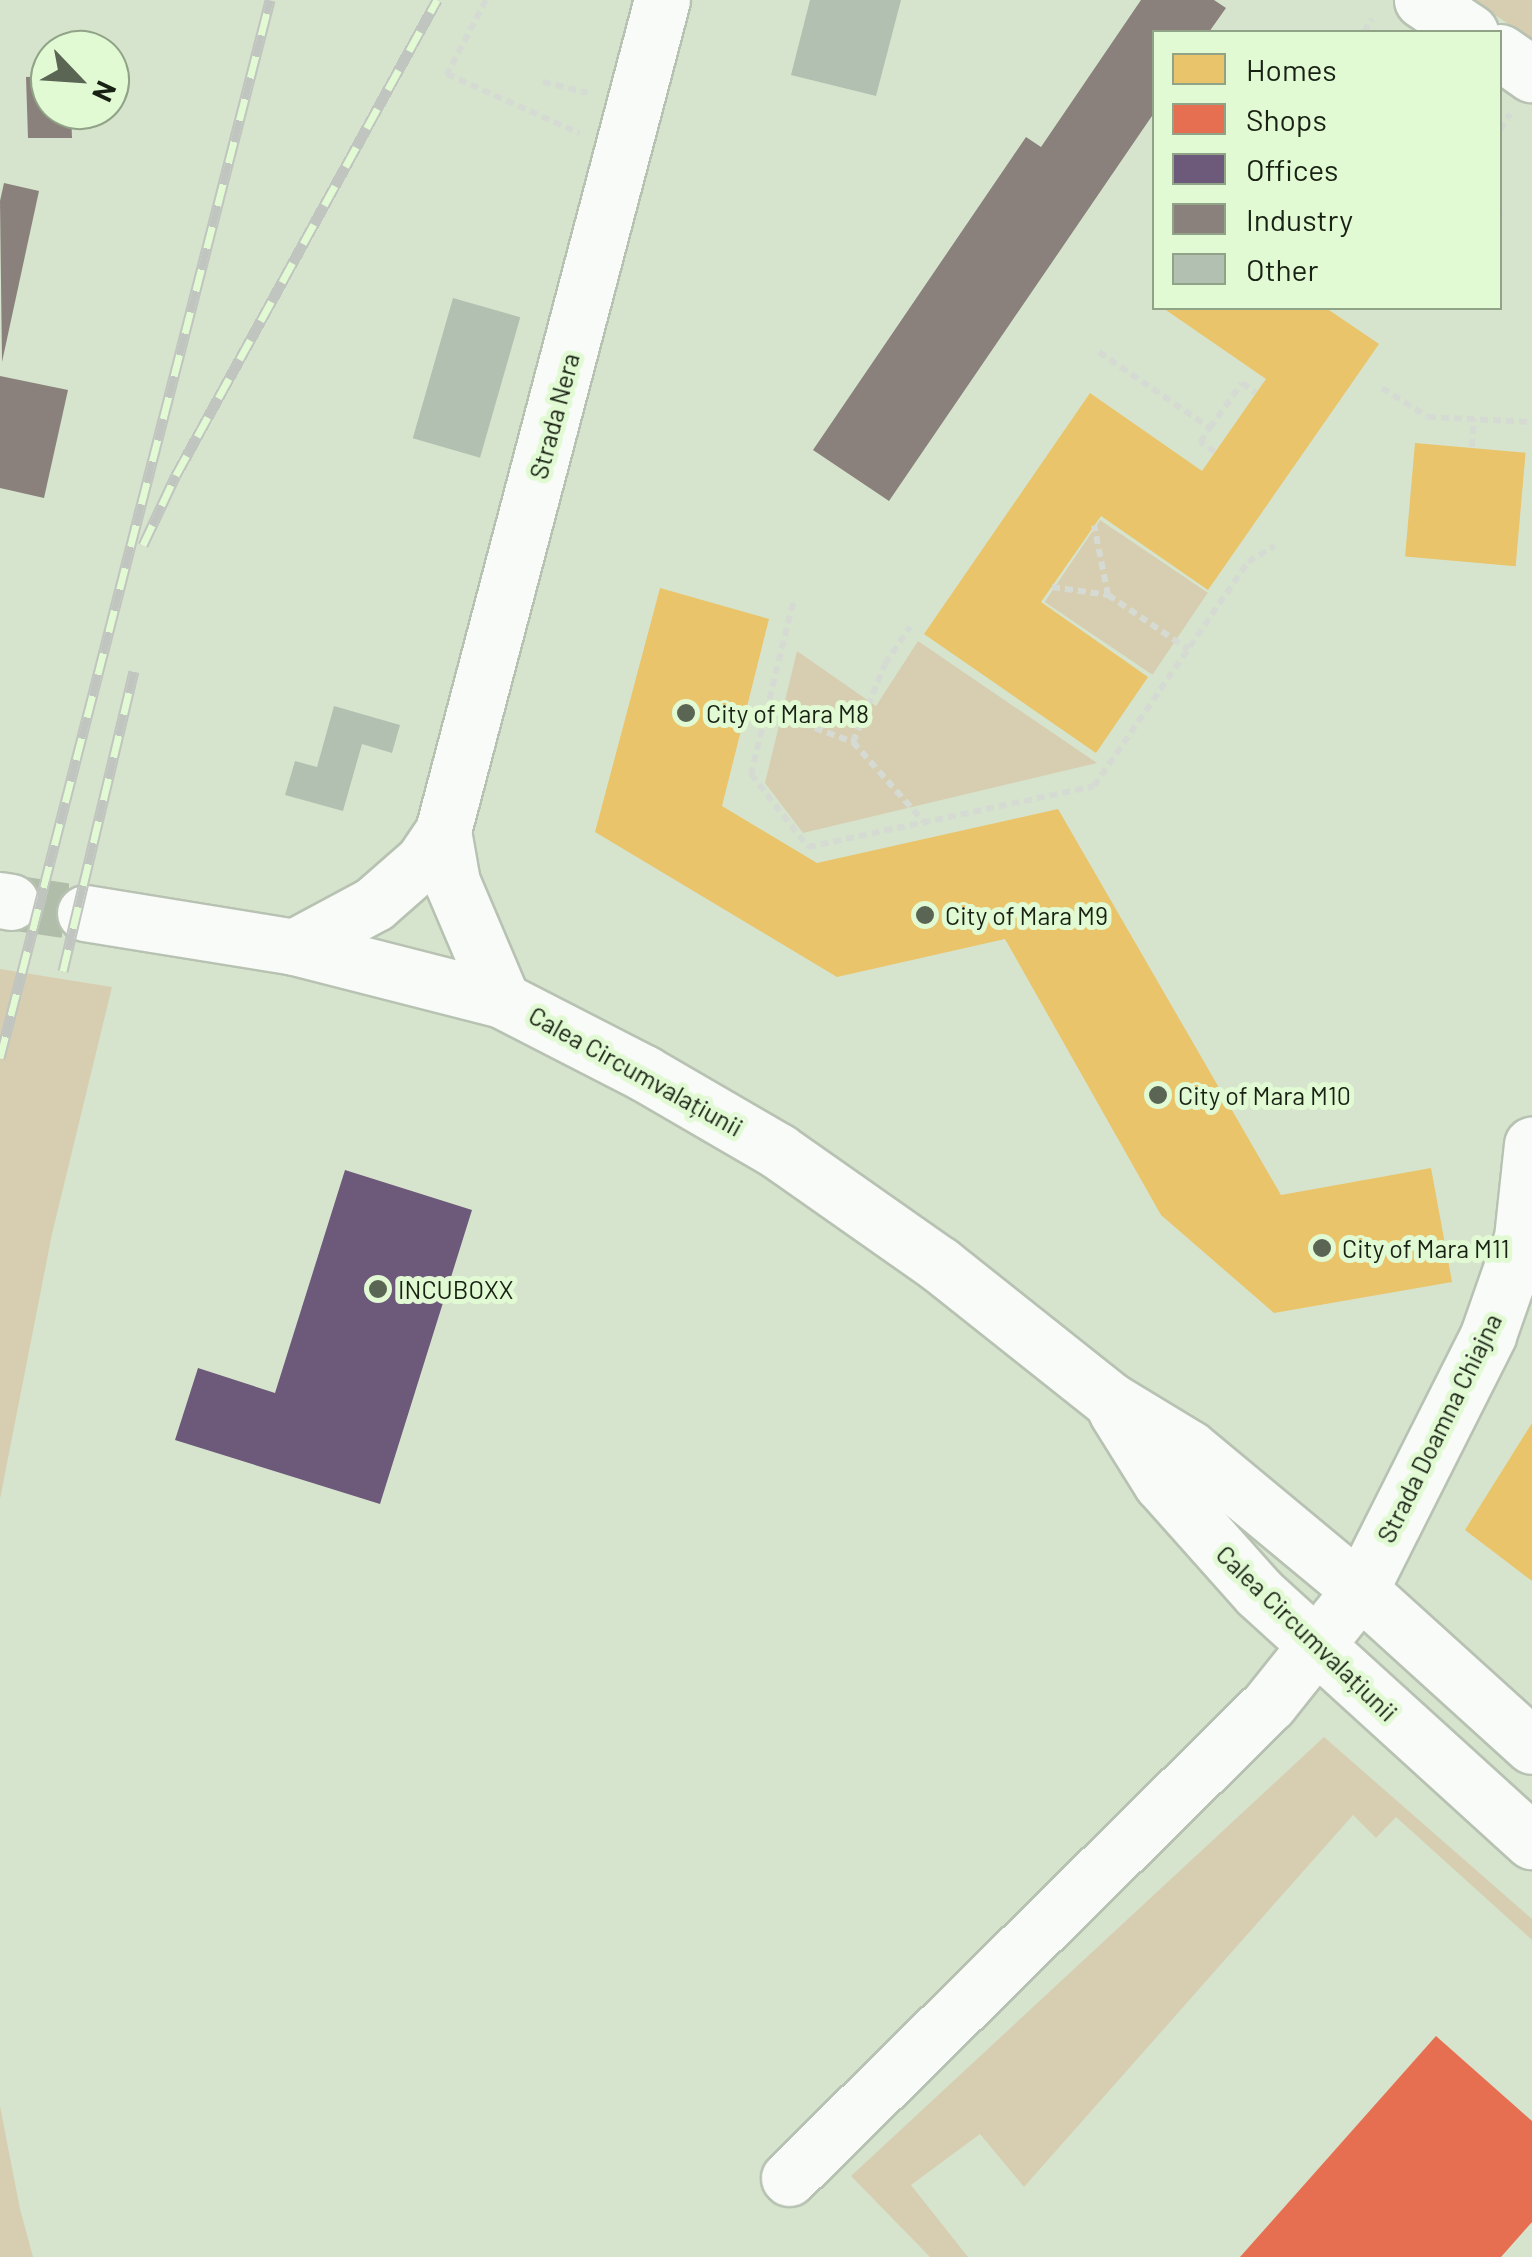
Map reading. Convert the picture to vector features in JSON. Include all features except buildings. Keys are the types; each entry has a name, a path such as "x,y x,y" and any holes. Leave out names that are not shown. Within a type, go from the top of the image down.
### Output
{"main road":[{"name":"Strada Nera","path":"294,946 374,904 423,861 443,830 662,0"},
{"path":"1397,9 1464,30"},
{"path":"1502,55 1523,91"},
{"name":"Strada Nera","path":"443,830 452,882 502,1000"},
{"name":"Calea Circumvalațiunii","path":"85,913 294,946 502,1000 644,1073 778,1151 939,1264 1110,1400 1189,1448 1360,1590 1532,1746"},
{"name":"Strada Doamna Chiajna","path":"789,2178 1270,1704 1360,1590 1488,1336 1522,1238 1532,1146"},
{"name":"Calea Circumvalațiunii","path":"1110,1400 1161,1483 1259,1593 1532,1841"}],"path":[{"path":"486,0 447,74 588,137"},
{"path":"1367,30 1397,9"},
{"path":"543,82 599,96"},
{"path":"1502,127 1523,91"},
{"path":"1099,352 1210,428"},
{"path":"1215,452 1200,442 1242,383 1256,393"},
{"path":"1382,388 1428,417 1532,422"},
{"path":"1472,448 1474,419"},
{"path":"1094,526 1108,595"},
{"path":"793,603 750,774 808,847 1094,786 1248,562 1275,546"},
{"path":"1052,586 1108,595 1188,649"},
{"path":"853,742 885,664 910,627"},
{"path":"766,710 853,742 924,822"}],"shaded area":[{"path":"1473,0 1532,0 1532,40"},
{"path":"1100,520 1208,593 1152,675 1045,602"},
{"path":"918,641 1097,763 803,833 765,783 797,651 876,706"},
{"path":"0,969 112,987 52,1234 0,1499"},
{"path":"1324,1737 1532,1919 1532,1940 1396,1817 1376,1838 1353,1815 1024,2187 980,2134 911,2185 968,2257 930,2257 851,2176"},
{"path":"0,2106 20,2209 33,2257 0,2257"}],"tunnel":[{"path":"11,902 85,913"}],"railway":[{"path":"0,1058 270,0"},
{"path":"143,545 176,475 437,0"},
{"path":"63,971 134,671"}],"place":[{"name":"City of Mara M8","path":"686,713"},
{"name":"City of Mara M9","path":"925,915"},
{"name":"City of Mara M10","path":"1158,1095"},
{"name":"City of Mara M11","path":"1322,1248"},
{"name":"INCUBOXX","path":"378,1289"}]}
